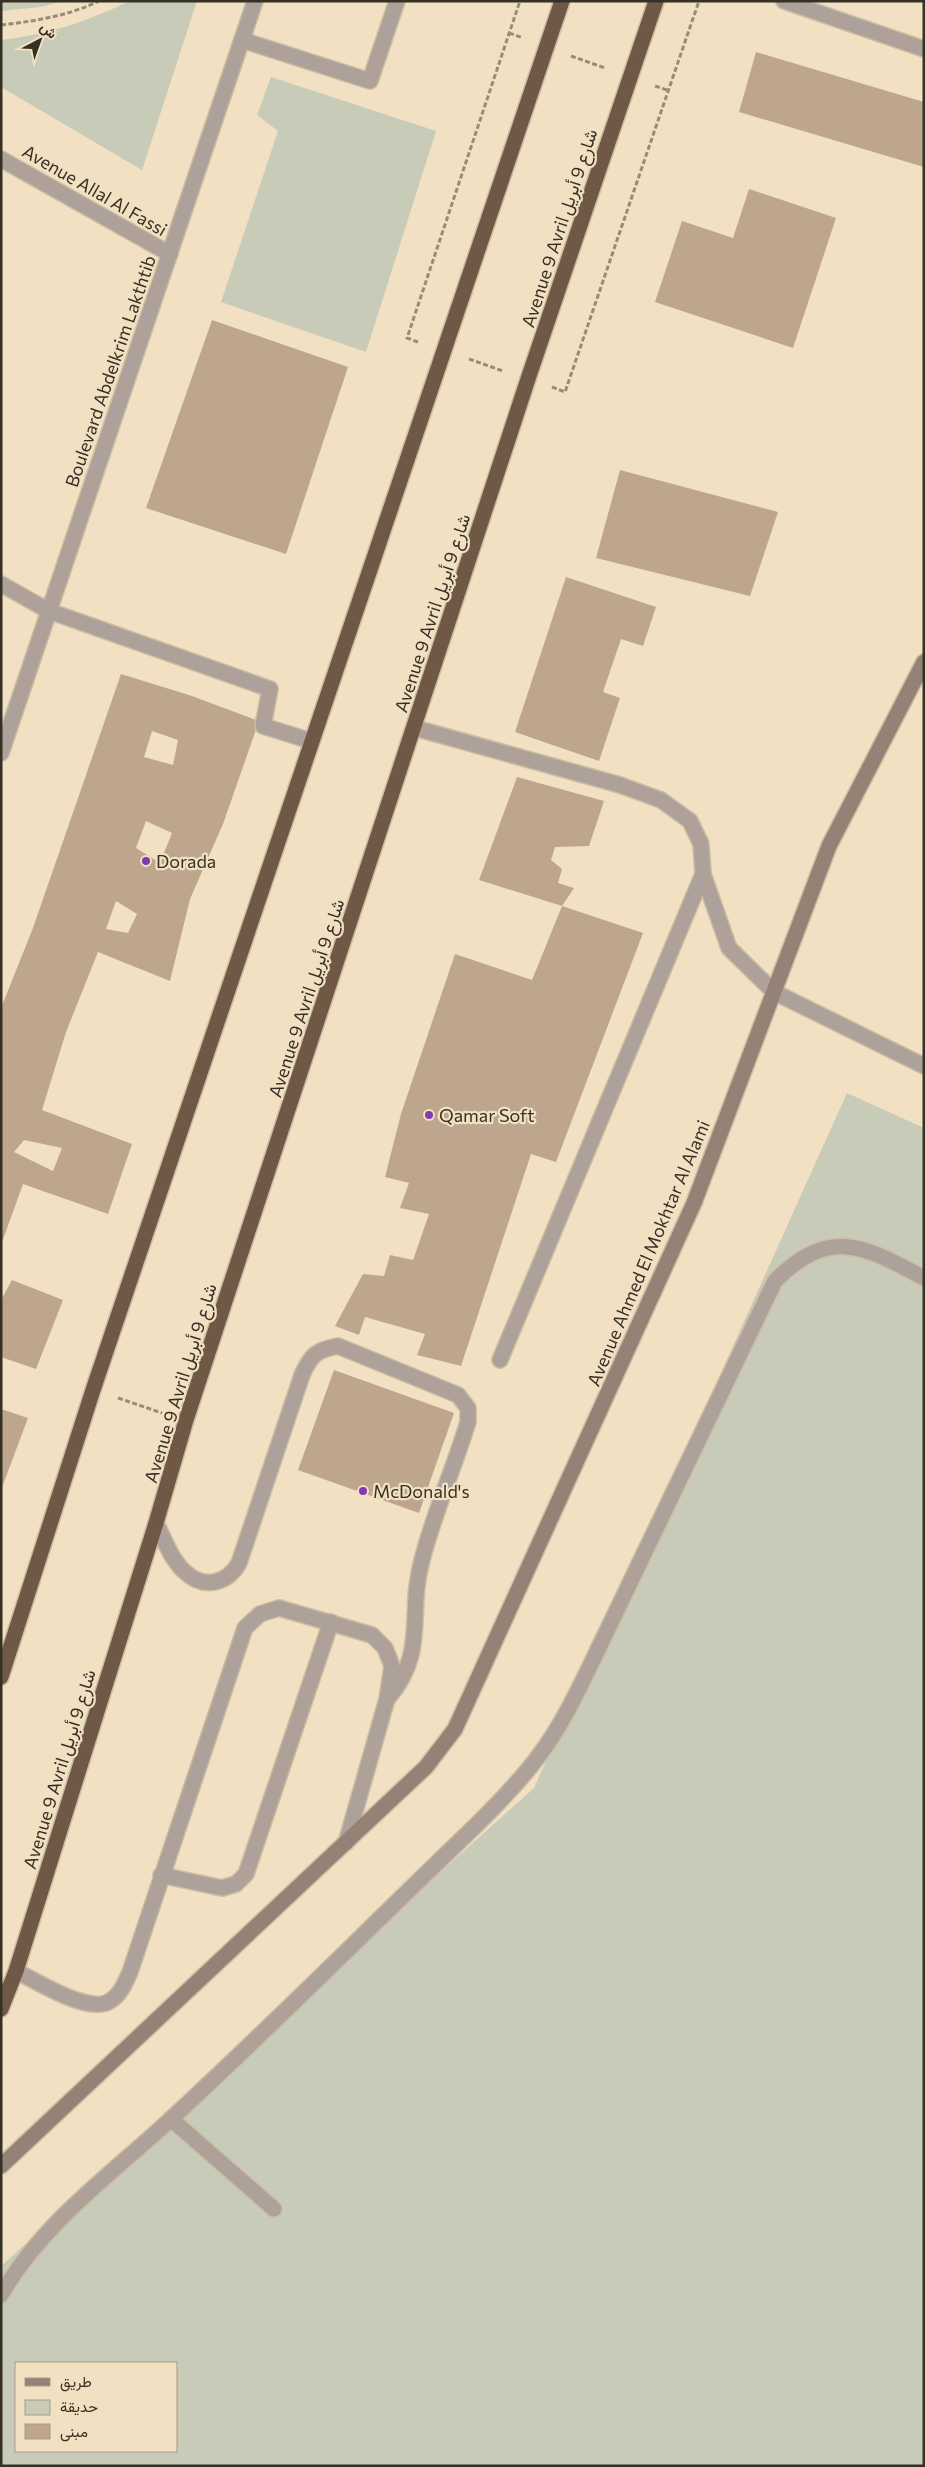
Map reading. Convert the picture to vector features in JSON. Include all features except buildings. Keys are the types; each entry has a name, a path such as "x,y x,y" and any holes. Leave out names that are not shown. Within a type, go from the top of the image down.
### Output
{"highway":[{"path":"1,1677 93,1390 562,1"},
{"name":"Avenue 9 Avril شارع 9 أبريل","path":"1,2009 16,1971 156,1523 186,1420 528,380 656,1"}],"street":[{"name":"Boulevard Abdelkrim Lakthtib","path":"1,754 255,1"},
{"path":"242,40 370,81 397,1"},
{"path":"784,1 924,49"},
{"name":"Avenue Allal Al Fassi","path":"1,159 170,254"},
{"path":"1,584 50,611 270,689 263,726 311,741"},
{"name":"Avenue Ahmed El Mokhtar Al Alami","path":"1,2166 382,1810 443,1747 464,1710 694,1203 829,846 924,662"},
{"path":"415,728 620,785 661,800 690,821 701,844 703,874 729,948 774,992 924,1066"},
{"path":"500,1360 703,874"},
{"path":"1,2295 14,2272 55,2225 171,2119 504,1798 539,1756 569,1709 594,1660 775,1281 794,1262 818,1250 844,1246 870,1250 924,1278"},
{"path":"156,1523 175,1559 184,1571 196,1580 211,1584 233,1574 239,1563 302,1375 309,1360 321,1349 338,1346 458,1396 468,1408 468,1422 417,1579 414,1646 410,1665 400,1684 387,1699"},
{"path":"16,1971 90,2005 109,2002 122,1990 130,1972 245,1628 260,1614 279,1608 372,1635 385,1648 392,1666 387,1699 346,1843"},
{"path":"161,1875 222,1888 236,1884 246,1874 331,1622"},
{"path":"171,2119 274,2208"}],"path":[{"path":"1,25 41,21 99,1"},
{"path":"520,1 406,338 565,392 699,1"},
{"path":"509,33 667,90"},
{"path":"93,1390 186,1420"}],"green space":[{"path":"1,1 63,1 41,7 1,11"},
{"path":"130,1 197,1 142,170 1,87 1,40 51,31 98,15"},
{"path":"271,77 436,131 366,352 221,302 278,131 257,115"},
{"path":"847,1093 924,1128 924,2466 1,2466 1,2266 534,1788"}],"place":[{"name":"Dorada","path":"146,861"},
{"name":"Qamar Soft","path":"429,1115"},
{"name":"McDonald's","path":"363,1491"}]}
